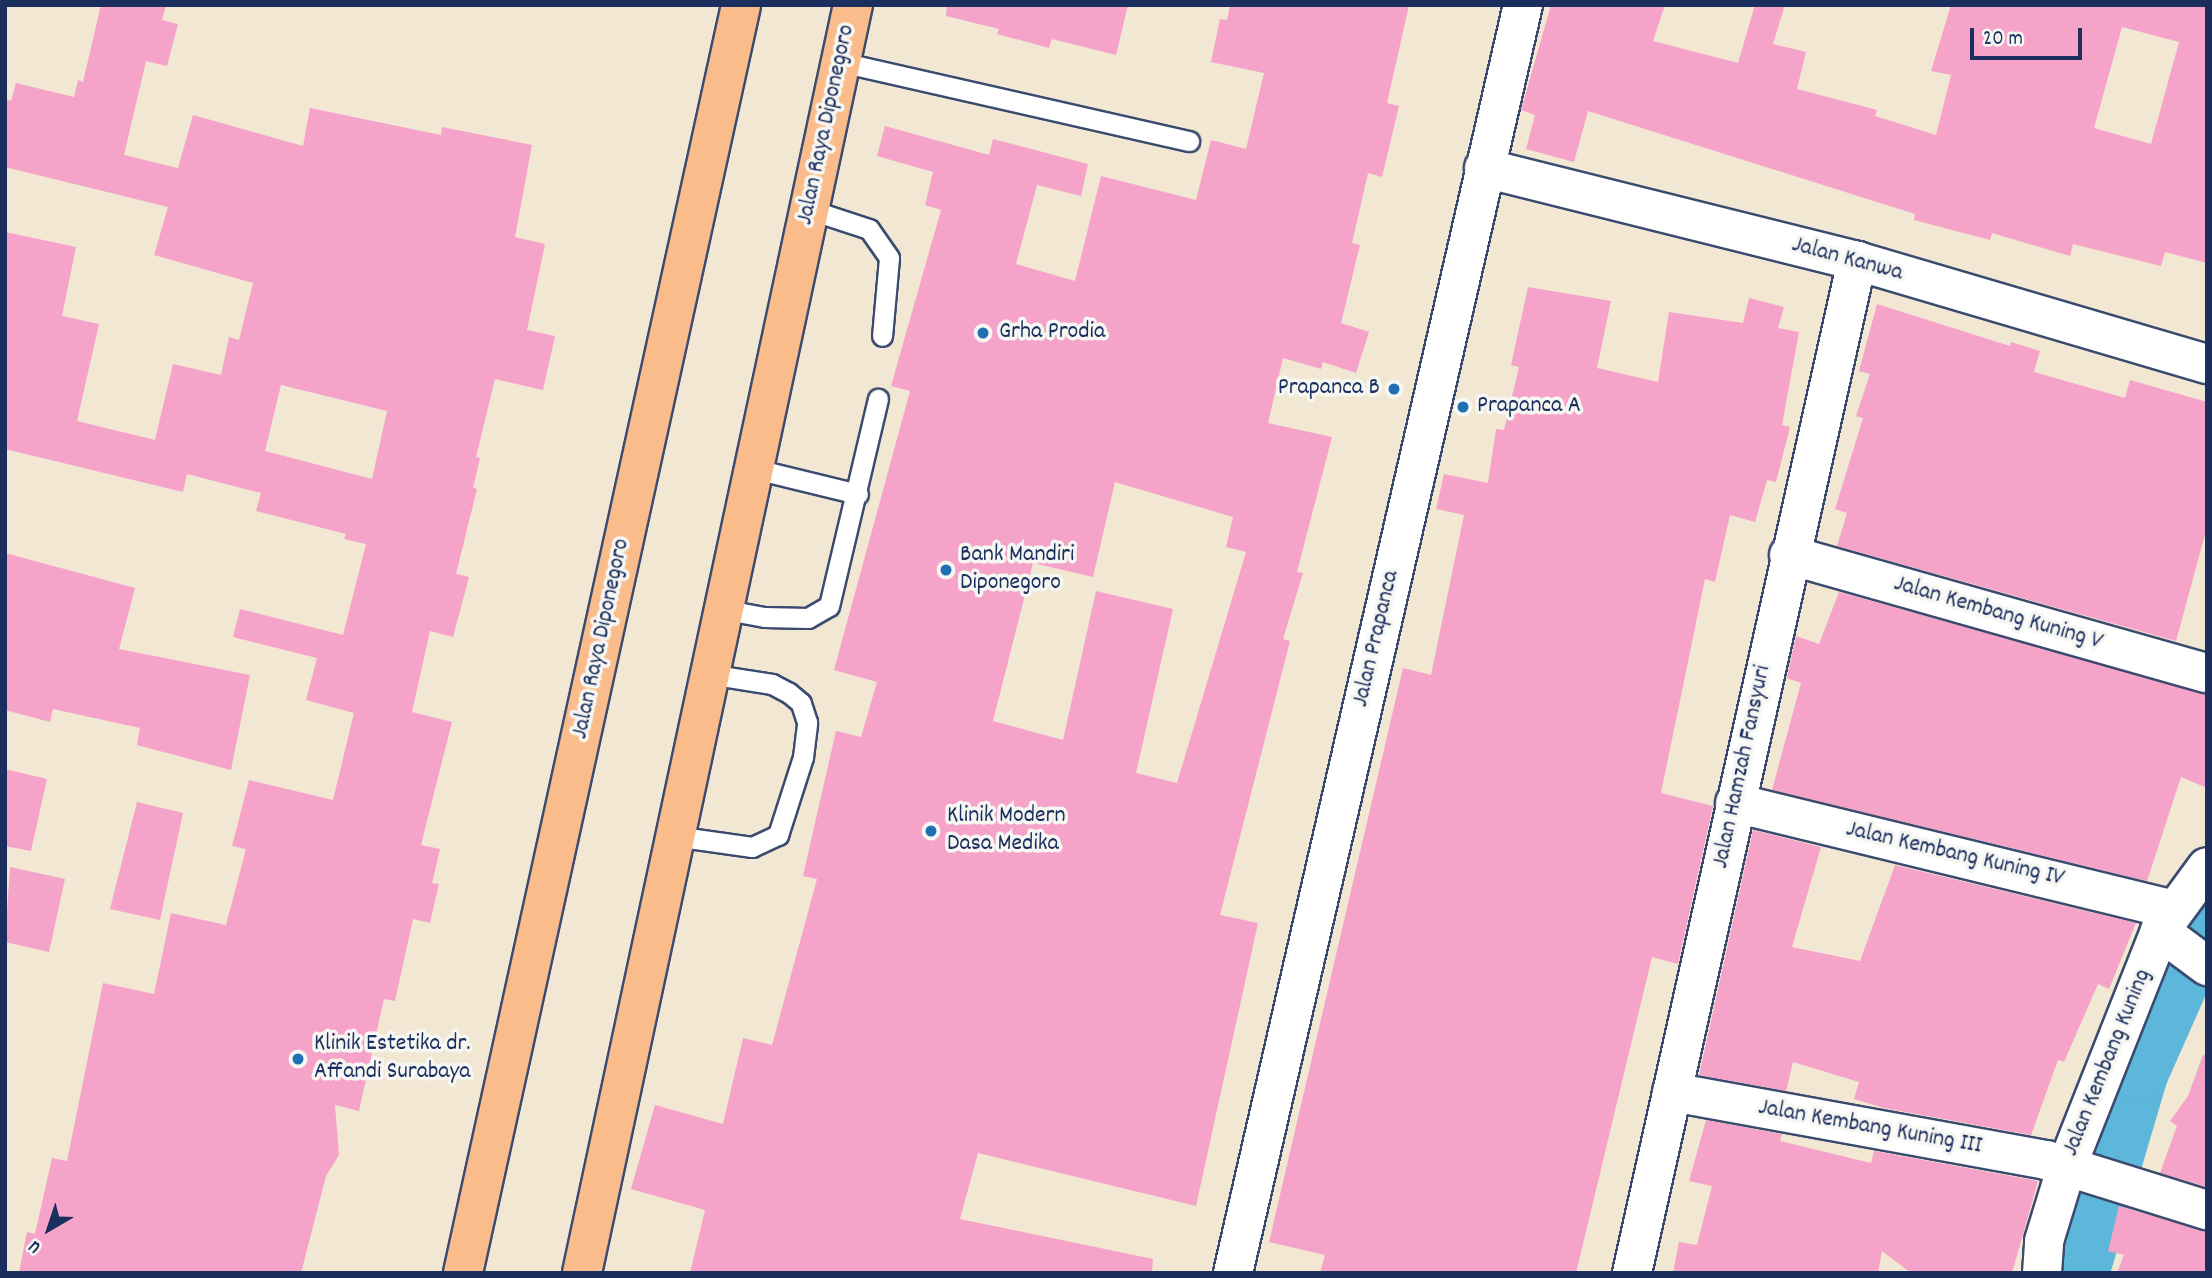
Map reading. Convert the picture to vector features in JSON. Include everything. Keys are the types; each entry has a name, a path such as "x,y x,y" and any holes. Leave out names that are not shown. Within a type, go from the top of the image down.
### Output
{"highway":[{"name":"Jalan Raya Diponegoro","path":"463,1273 741,5"},
{"name":"Jalan Raya Diponegoro","path":"582,1273 751,468 853,5"}],"street":[{"name":"Jalan Prapanca","path":"1233,1273 1523,5"},
{"name":"Jalan Kanwa","path":"1484,168 1857,261 2207,364"},
{"name":"Jalan Hamzah Fansyuri","path":"1632,1273 1789,555 1857,261"},
{"name":"Jalan Kembang Kuning V","path":"1789,555 2207,673"},
{"name":"Jalan Kembang Kuning IV","path":"1735,803 2180,939"},
{"name":"Jalan Kembang Kuning","path":"2042,1273 2044,1241 2095,1175 2207,867"},
{"name":"Jalan Kembang Kuning III","path":"1672,1092 2095,1175 2207,1210"}],"lane":[{"path":"841,62 1189,141"},
{"path":"808,209 869,229 889,258 882,336"},
{"path":"721,609 764,617 808,618 829,606 858,494 878,399"},
{"path":"751,468 858,494"},
{"path":"674,836 752,847 778,835 803,757 807,722 801,703 772,684 708,674"}],"building":[{"path":"101,5 166,5 162,20 178,24 167,66 146,61 124,155 178,168 193,115 303,146 310,108 441,135 442,127 532,145 515,237 545,244 527,330 555,336 543,390 495,379 476,457 480,458 473,488 477,489 456,574 469,577 453,637 430,631 412,712 452,722 421,845 440,849 432,883 439,884 430,923 413,919 395,1001 384,999 359,1111 335,1105 339,1155 326,1176 301,1273 19,1273 27,1232 35,1234 52,1158 67,1161 103,983 154,994 171,913 226,925 246,849 232,846 249,780 333,800 354,713 306,700 317,658 233,637 240,609 343,635 366,544 344,539 346,534 256,511 261,493 187,474 183,492 5,449 5,232 76,247 62,316 99,324 77,421 155,440 173,364 221,375 229,337 239,340 253,283 154,255 168,207 5,167 5,99 11,101 16,83 74,97 78,80 83,82","holes":["281,385 387,411 372,479 265,451"]},
{"path":"947,5 1128,5 1116,55 1052,39 1049,48 997,34 999,29 946,16"},
{"path":"1230,5 1409,5 1387,103 1399,106 1382,177 1368,173 1352,243 1360,245 1341,323 1369,332 1356,373 1323,362 1321,369 1283,358 1268,423 1332,437 1297,572 1303,573 1283,639 1290,641 1220,915 1258,923 1196,1206 978,1153 960,1219 1153,1259 1152,1273 690,1273 705,1210 631,1189 655,1105 723,1124 743,1038 772,1045 817,879 803,876 836,731 861,737 877,682 834,670 910,391 891,386 941,210 925,205 933,172 877,156 885,126 989,155 993,139 1088,164 1081,196 1037,185 1016,264 1075,281 1101,176 1196,200 1211,140 1246,149 1264,73 1211,62 1220,19 1227,20","holes":["1115,482 1233,517 1226,547 1246,552 1177,783 1136,773 1173,609 1096,591 1063,740 993,721 1033,563 1093,577"]},
{"path":"1551,5 1665,5 1653,41 1738,63 1755,5 1785,5 1773,44 1806,52 1797,89 1877,110 1875,116 1936,135 1951,75 1931,71 1951,5 2207,5 2207,263 2165,252 2161,266 2073,244 2070,256 1992,233 1990,240 1914,220 1915,214 1588,111 1574,162 1526,149 1535,115 1521,110","holes":["2122,27 2179,42 2151,144 2094,128"]},
{"path":"1528,287 1611,301 1597,368 1658,382 1669,312 1743,323 1749,298 1784,307 1778,328 1799,332 1782,425 1790,427 1776,482 1767,480 1755,522 1730,515 1715,582 1705,579 1661,793 1713,806 1678,964 1652,957 1576,1273 1320,1273 1325,1255 1269,1242 1403,668 1431,675 1464,515 1436,509 1444,474 1488,483 1496,429 1504,430 1519,367 1511,365"},
{"path":"1877,304 2010,346 2011,342 2040,351 2034,372 2125,398 2130,380 2207,402 2207,527 2176,641 1837,546 1847,513 1835,509 1863,418 1856,416 1870,374 1859,371"},
{"path":"5,553 135,588 119,649 250,675 231,770 137,745 140,728 53,709 50,722 5,710"},
{"path":"1839,592 2207,694 2207,788 2181,777 2147,881 1772,790 1801,683 1787,678 1796,636 1819,644"},
{"path":"5,769 47,779 31,851 5,846"},
{"path":"137,802 183,813 160,920 110,909"},
{"path":"1753,830 1821,847 1792,947 1860,961 1895,865 2136,923 2109,989 2098,984 2064,1062 2058,1060 2031,1135 1884,1108 1854,1099 1859,1082 1793,1062 1786,1091 1699,1075"},
{"path":"10,867 65,879 49,952 5,942"},
{"path":"2203,1055 2207,1056 2207,1187 2160,1173 2177,1126 2170,1121 2188,1096"},
{"path":"1706,1120 1782,1134 1780,1141 1871,1163 1874,1151 2038,1181 2012,1273 1911,1273 1882,1251 1878,1273 1673,1273 1679,1242 1697,1245 1712,1186 1689,1181"},
{"path":"2119,1206 2207,1231 2207,1273 2117,1273 2124,1255 2108,1251"}],"waterway":[{"path":"2076,1273 2136,1071 2207,911"}],"place":[{"name":"Grha Prodia","path":"983,333"},
{"name":"Prapanca B","path":"1394,389"},
{"name":"Prapanca A","path":"1463,407"},
{"name":"Bank Mandiri Diponegoro","path":"946,570"},
{"name":"Klinik Modern Dasa Medika","path":"931,831"},
{"name":"Klinik Estetika dr. Affandi Surabaya","path":"298,1059"}]}
